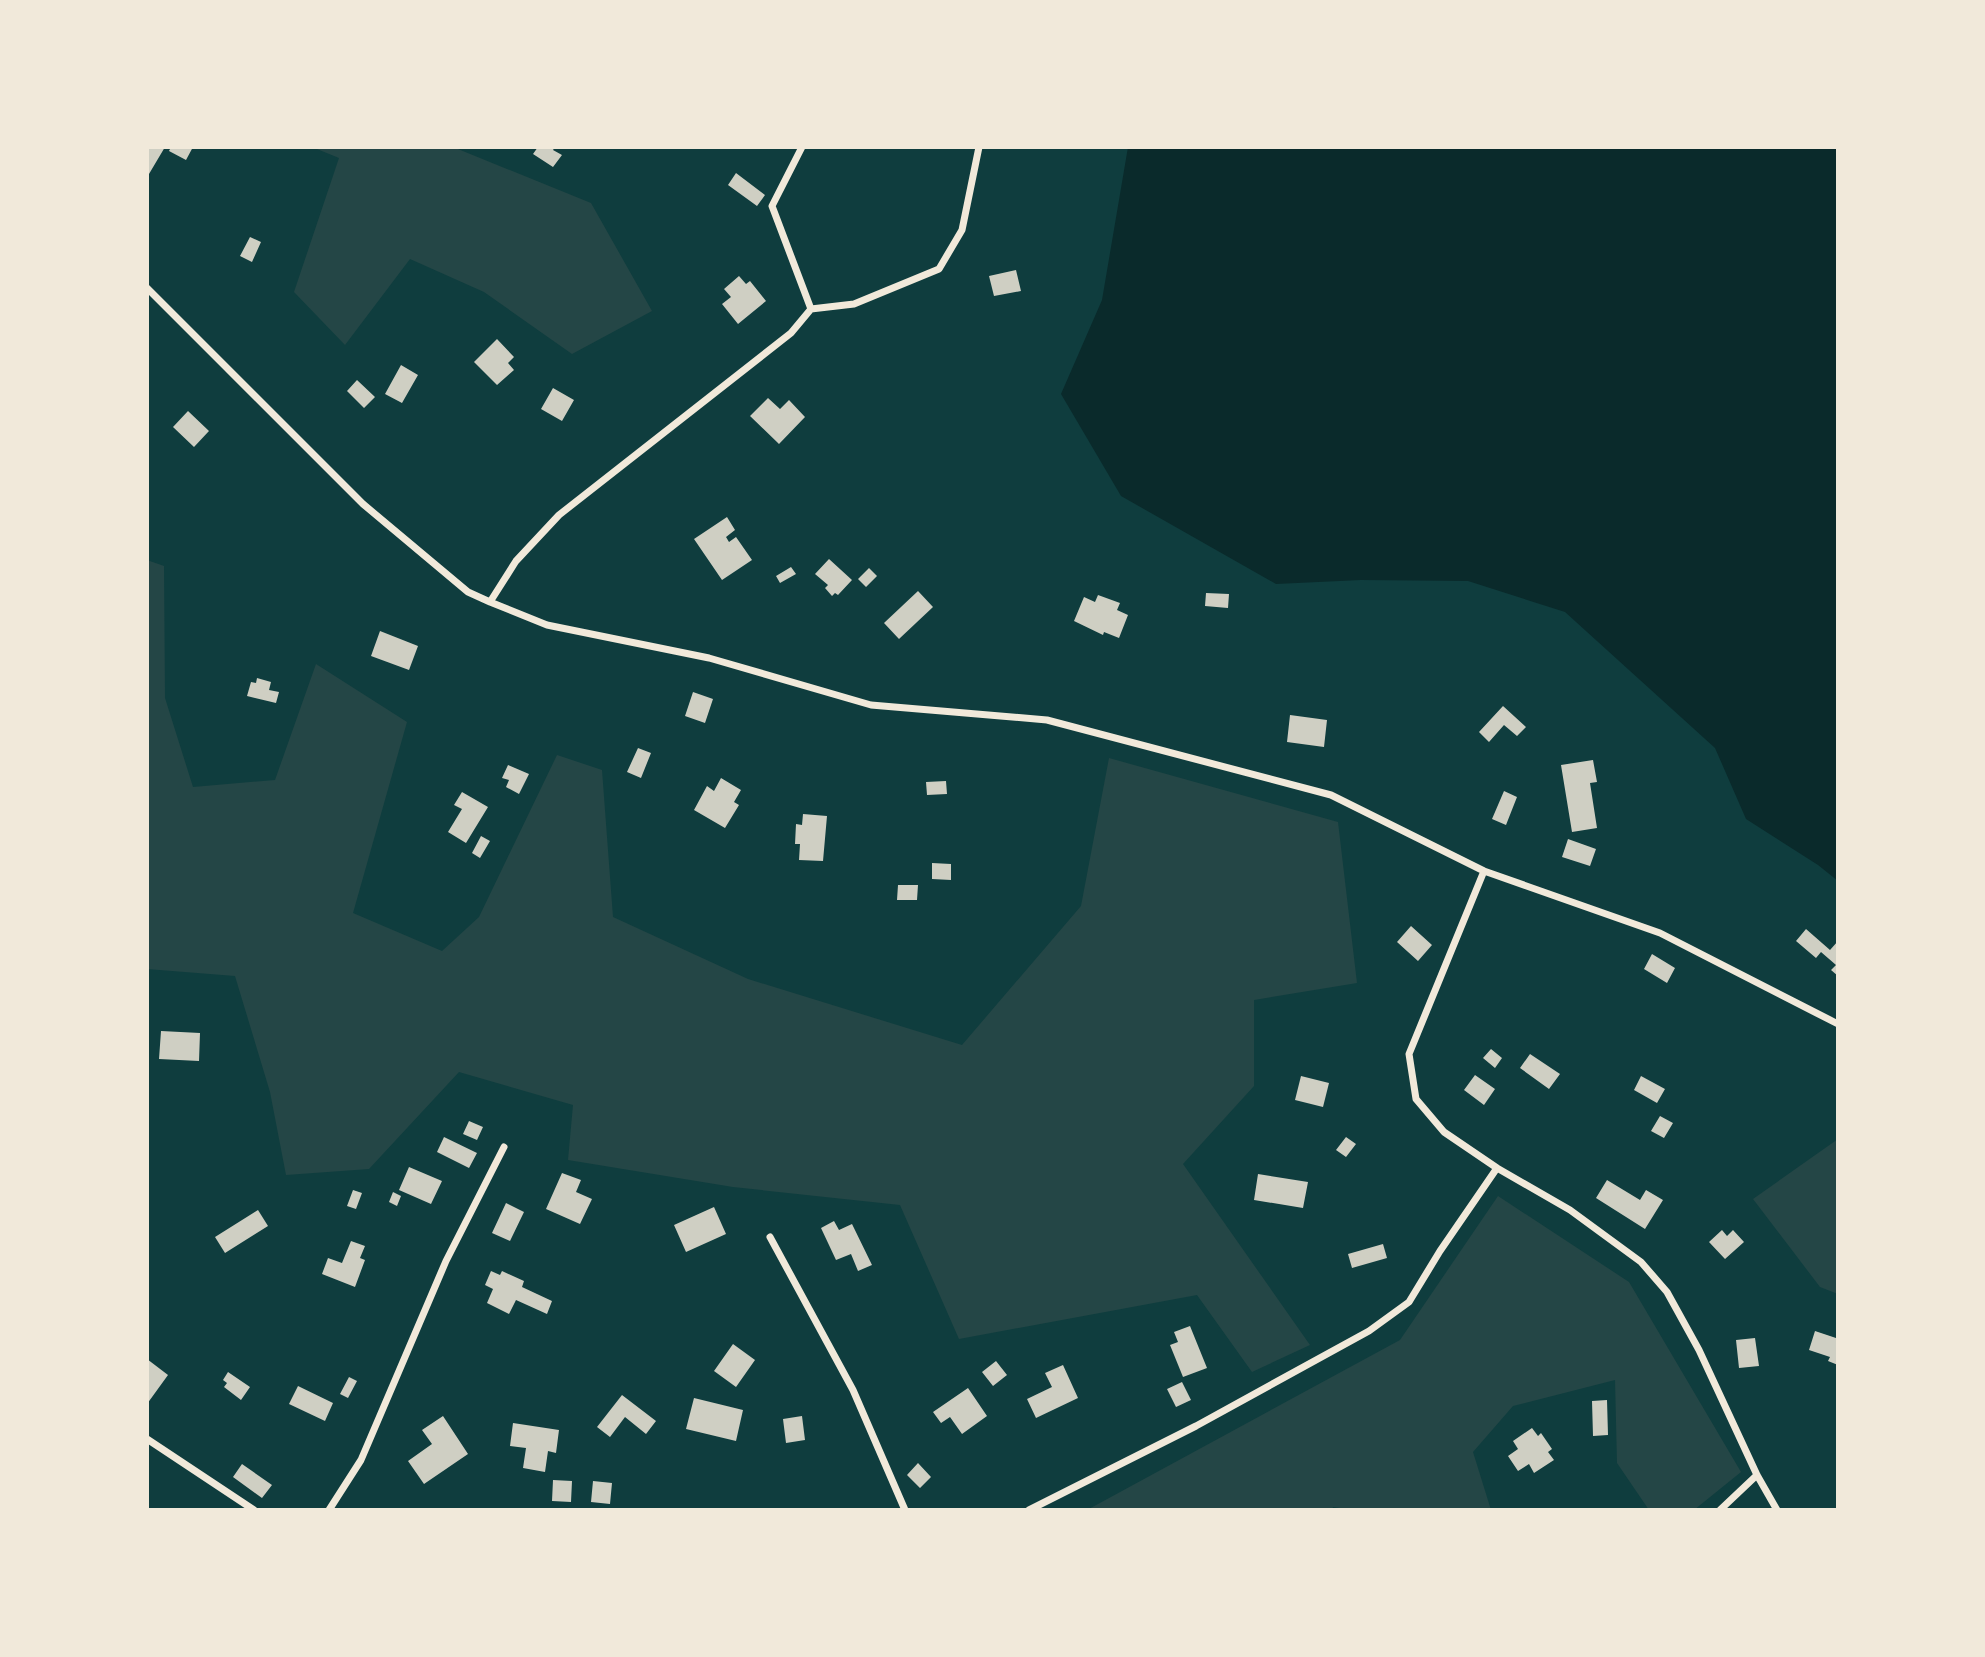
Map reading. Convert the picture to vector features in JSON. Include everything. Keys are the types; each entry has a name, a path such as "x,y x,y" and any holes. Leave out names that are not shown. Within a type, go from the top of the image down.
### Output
{"street":[{"path":"802,147 772,206 811,309"},
{"path":"490,602 516,561 559,515 791,333 811,309 854,304 939,269 961,230 979,147"},
{"path":"147,288 363,504 468,592 490,602 547,625 709,658 871,705 1047,720 1331,795 1484,871 1660,933 1838,1024"},
{"path":"1484,871 1409,1054 1416,1099 1444,1132 1497,1168 1570,1210 1641,1262 1667,1292 1699,1350 1757,1475 1777,1510"},
{"path":"329,1510 361,1460 446,1261 504,1147"},
{"path":"1029,1510 1219,1413 1369,1331 1409,1303 1440,1251 1497,1168"},
{"path":"770,1237 853,1390 905,1510"},
{"path":"147,1439 254,1510"},
{"path":"1720,1510 1757,1475"}],"shaded area":[{"path":"312,147 453,147 591,203 652,311 572,354 484,292 410,259 345,345 294,292 339,158"},
{"path":"1128,147 1838,147 1838,881 1746,819 1715,748 1565,612 1468,581 1361,580 1276,584 1121,496 1061,394 1102,300"},
{"path":"147,560 164,566 165,698 193,787 275,780 316,664 407,722 353,913 442,951 479,917 557,755 602,770 613,917 748,979 962,1045 1081,906 1109,758 1338,822 1357,983 1254,1000 1254,1086 1183,1164 1310,1345 1252,1372 1197,1295 959,1339 900,1205 733,1187 568,1160 573,1105 459,1072 369,1169 286,1175 270,1092 235,976 147,969"},
{"path":"1838,1139 1838,1294 1820,1287 1753,1199"},
{"path":"1498,1196 1629,1282 1741,1472 1694,1510 1649,1510 1617,1463 1615,1380 1513,1406 1473,1452 1491,1510 1354,1510 1333,1507 1332,1510 1087,1510 1400,1340"}],"building":[{"path":"147,147 165,147 149,174 147,173"},
{"path":"171,147 193,147 186,160 169,151"},
{"path":"538,147 555,147 553,150 562,155 553,167 533,154"},
{"path":"736,173 765,195 757,206 728,185"},
{"path":"250,237 261,242 252,262 240,256"},
{"path":"1016,270 1021,291 994,296 989,276"},
{"path":"739,276 746,284 750,281 766,301 738,324 722,304 731,297 724,289"},
{"path":"497,339 514,357 508,363 514,370 497,385 474,362"},
{"path":"401,365 418,375 402,403 385,394"},
{"path":"357,380 375,397 364,408 347,391"},
{"path":"553,388 574,400 562,421 541,409"},
{"path":"768,398 780,409 789,400 805,417 779,444 750,416"},
{"path":"188,411 209,431 194,447 173,427"},
{"path":"727,517 735,530 726,537 729,542 736,537 752,560 722,580 694,539"},
{"path":"829,559 852,580 838,595 835,593 832,596 825,588 828,585 815,574"},
{"path":"791,567 796,574 780,583 776,576"},
{"path":"869,568 877,576 866,587 858,579"},
{"path":"918,591 933,607 899,639 884,623"},
{"path":"1206,593 1229,594 1228,608 1205,606"},
{"path":"1098,595 1120,603 1117,610 1128,615 1119,638 1104,632 1103,635 1074,621 1084,597 1095,602"},
{"path":"380,631 418,646 409,670 371,656"},
{"path":"257,678 271,682 269,690 279,692 276,703 247,696 251,682 256,683"},
{"path":"693,692 713,699 705,723 685,716"},
{"path":"1503,706 1526,727 1517,736 1504,725 1489,742 1479,732"},
{"path":"1290,715 1327,720 1324,747 1287,742"},
{"path":"638,748 651,753 641,778 627,772"},
{"path":"1593,760 1597,782 1590,783 1597,828 1572,832 1561,765"},
{"path":"508,765 529,774 519,794 506,787 509,780 502,778"},
{"path":"721,778 741,790 734,802 739,805 725,828 694,810 707,786 714,791"},
{"path":"946,781 947,794 927,795 926,782"},
{"path":"1504,791 1517,797 1506,825 1492,819"},
{"path":"462,792 488,807 466,843 448,832 462,809 454,805"},
{"path":"803,814 827,816 823,861 799,860 800,844 795,844 796,824 802,825"},
{"path":"481,836 490,841 480,858 472,853"},
{"path":"1568,839 1596,849 1590,866 1562,857"},
{"path":"932,863 951,864 951,880 932,879"},
{"path":"898,885 918,885 917,900 897,900"},
{"path":"1411,926 1432,945 1418,961 1397,942"},
{"path":"1806,929 1830,950 1838,941 1838,976 1831,970 1836,965 1821,952 1816,958 1796,941"},
{"path":"1652,954 1675,968 1667,983 1644,969"},
{"path":"161,1031 200,1033 199,1061 159,1059"},
{"path":"1491,1049 1502,1058 1495,1068 1483,1058"},
{"path":"1530,1054 1560,1074 1549,1089 1520,1068"},
{"path":"1475,1075 1495,1089 1484,1105 1464,1090"},
{"path":"1301,1076 1329,1083 1323,1107 1295,1100"},
{"path":"1641,1076 1665,1089 1657,1103 1634,1090"},
{"path":"1660,1116 1673,1123 1664,1138 1651,1131"},
{"path":"469,1121 483,1127 477,1140 463,1134"},
{"path":"444,1137 477,1153 469,1168 437,1152"},
{"path":"1346,1137 1356,1144 1346,1157 1336,1150"},
{"path":"409,1167 442,1181 431,1204 399,1190"},
{"path":"562,1173 581,1180 576,1192 592,1199 580,1224 546,1209"},
{"path":"1258,1174 1308,1182 1303,1208 1254,1200"},
{"path":"1607,1180 1640,1200 1646,1190 1663,1200 1645,1229 1596,1198"},
{"path":"353,1190 362,1193 356,1209 347,1206"},
{"path":"393,1192 401,1196 397,1206 389,1202"},
{"path":"506,1203 524,1212 510,1241 492,1233"},
{"path":"714,1207 726,1234 686,1252 674,1225"},
{"path":"258,1210 268,1226 225,1253 215,1237"},
{"path":"834,1221 839,1230 852,1224 872,1265 858,1271 851,1254 836,1260 821,1228"},
{"path":"1722,1230 1727,1236 1733,1230 1744,1242 1725,1259 1709,1242"},
{"path":"351,1241 365,1246 360,1258 365,1260 355,1287 322,1274 328,1258 342,1263"},
{"path":"1383,1244 1387,1258 1352,1268 1348,1254"},
{"path":"491,1271 500,1275 502,1271 524,1281 522,1287 552,1301 547,1314 516,1300 509,1314 487,1303 493,1289 485,1285"},
{"path":"1190,1326 1207,1368 1183,1377 1170,1345 1178,1342 1174,1332"},
{"path":"1815,1331 1836,1338 1838,1333 1838,1365 1828,1361 1830,1357 1809,1350"},
{"path":"1755,1338 1759,1366 1739,1368 1736,1340"},
{"path":"733,1344 755,1360 736,1387 714,1371"},
{"path":"147,1359 168,1375 147,1404"},
{"path":"996,1361 1007,1375 993,1386 982,1372"},
{"path":"1063,1365 1078,1398 1036,1418 1027,1399 1052,1387 1045,1373"},
{"path":"228,1372 250,1387 241,1400 224,1387 227,1383 223,1380"},
{"path":"349,1377 357,1381 348,1398 340,1394"},
{"path":"1182,1382 1191,1400 1176,1407 1167,1389"},
{"path":"298,1386 333,1403 325,1421 289,1404"},
{"path":"968,1388 987,1416 962,1434 950,1417 941,1423 933,1412"},
{"path":"622,1395 656,1421 646,1434 625,1417 610,1437 597,1427"},
{"path":"694,1398 743,1410 736,1441 686,1429"},
{"path":"1607,1400 1608,1435 1593,1436 1592,1401"},
{"path":"443,1416 468,1454 424,1484 408,1461 432,1444 422,1430"},
{"path":"802,1416 805,1440 786,1443 783,1419"},
{"path":"513,1423 559,1430 556,1453 548,1451 545,1472 523,1468 526,1448 510,1446"},
{"path":"1532,1428 1538,1436 1541,1433 1552,1449 1548,1452 1554,1460 1534,1473 1529,1464 1518,1471 1508,1456 1518,1449 1513,1441"},
{"path":"918,1463 931,1477 920,1488 907,1475"},
{"path":"242,1464 272,1485 262,1498 233,1477"},
{"path":"553,1480 572,1481 571,1502 552,1501"},
{"path":"593,1481 612,1483 610,1504 591,1502"}]}
